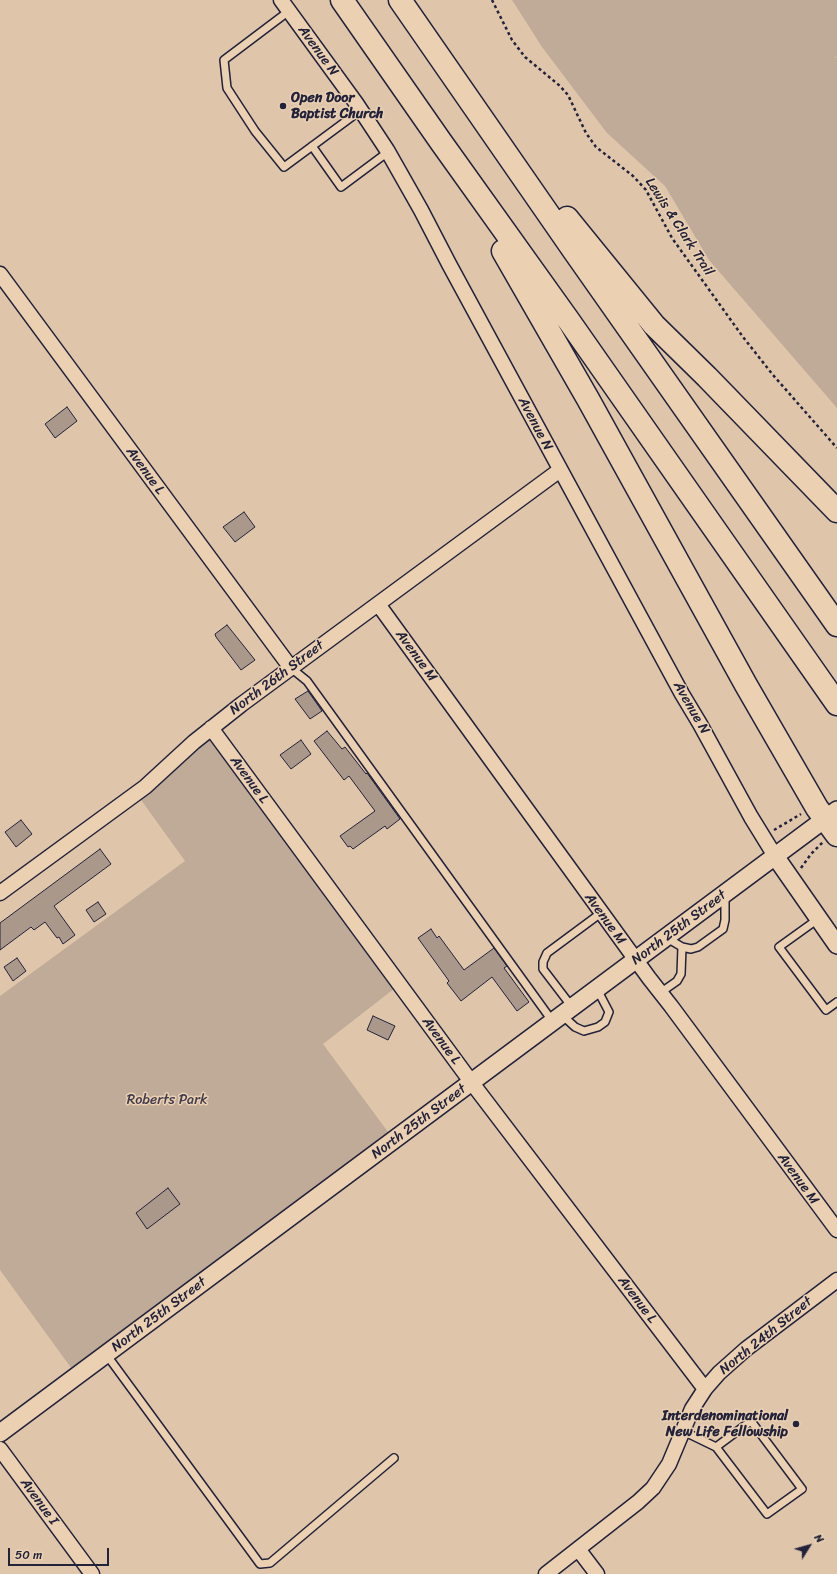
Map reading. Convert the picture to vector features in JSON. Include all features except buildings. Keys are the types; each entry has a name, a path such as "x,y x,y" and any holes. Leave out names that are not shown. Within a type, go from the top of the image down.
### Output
{"highway":[{"path":"342,0 837,704"},
{"path":"400,0 583,264 837,625"},
{"path":"462,88 654,325 837,511"},
{"path":"441,142 588,398 746,685 833,822"}],"street":[{"name":"Avenue N","path":"285,5 361,110 388,152 421,210 560,470 751,817 775,856"},
{"name":"Avenue L","path":"0,274 291,668"},
{"name":"North 26th Street","path":"0,893 145,787 211,728 560,470"},
{"name":"Avenue M","path":"378,604 601,913 837,1230"},
{"name":"Avenue L","path":"211,728 472,1083 705,1389"},
{"name":"North 25th Street","path":"0,1433 775,856 833,822"},
{"path":"775,856 837,945"},
{"name":"North 24th Street","path":"546,1574 638,1502 653,1488 669,1464 692,1409 718,1372 837,1280"},
{"name":"Avenue I","path":"0,1449 92,1574"},
{"path":"578,1550 597,1574"}],"lane":[{"path":"285,5 224,60 227,88 255,131 284,167 361,110"},
{"path":"312,146 341,187 388,152"},
{"path":"291,668 307,681 562,1015 575,1028 584,1031 598,1027 605,1022 609,1012 597,989"},
{"path":"666,938 682,947 691,949 698,947 723,928 725,920 724,894"},
{"path":"562,1015 544,969 543,962 548,953 601,913"},
{"path":"818,918 779,947 826,1010 837,1002"},
{"path":"660,993 677,981 681,974 682,947"},
{"path":"106,1354 260,1564 270,1563 394,1458"},
{"path":"683,1431 716,1447 767,1514 802,1489 751,1421 716,1447"}],"path":[{"name":"Lewis & Clark Trail","path":"492,0 512,40 525,57 560,86 568,95 586,133 596,147 633,176 646,190 672,238 743,337 773,375 837,448"}],"green space":[{"path":"512,0 837,0 837,57 834,56 837,58 837,408 709,260 665,186 607,133 542,47"},
{"name":"Roberts Park","path":"211,728 399,985 323,1044 394,1140 77,1376 0,1270 0,996 185,861 136,793"}],"place":[{"name":"Open Door Baptist Church","path":"283,106"},
{"name":"Interdenominational New Life Fellowship","path":"796,1424"}]}
